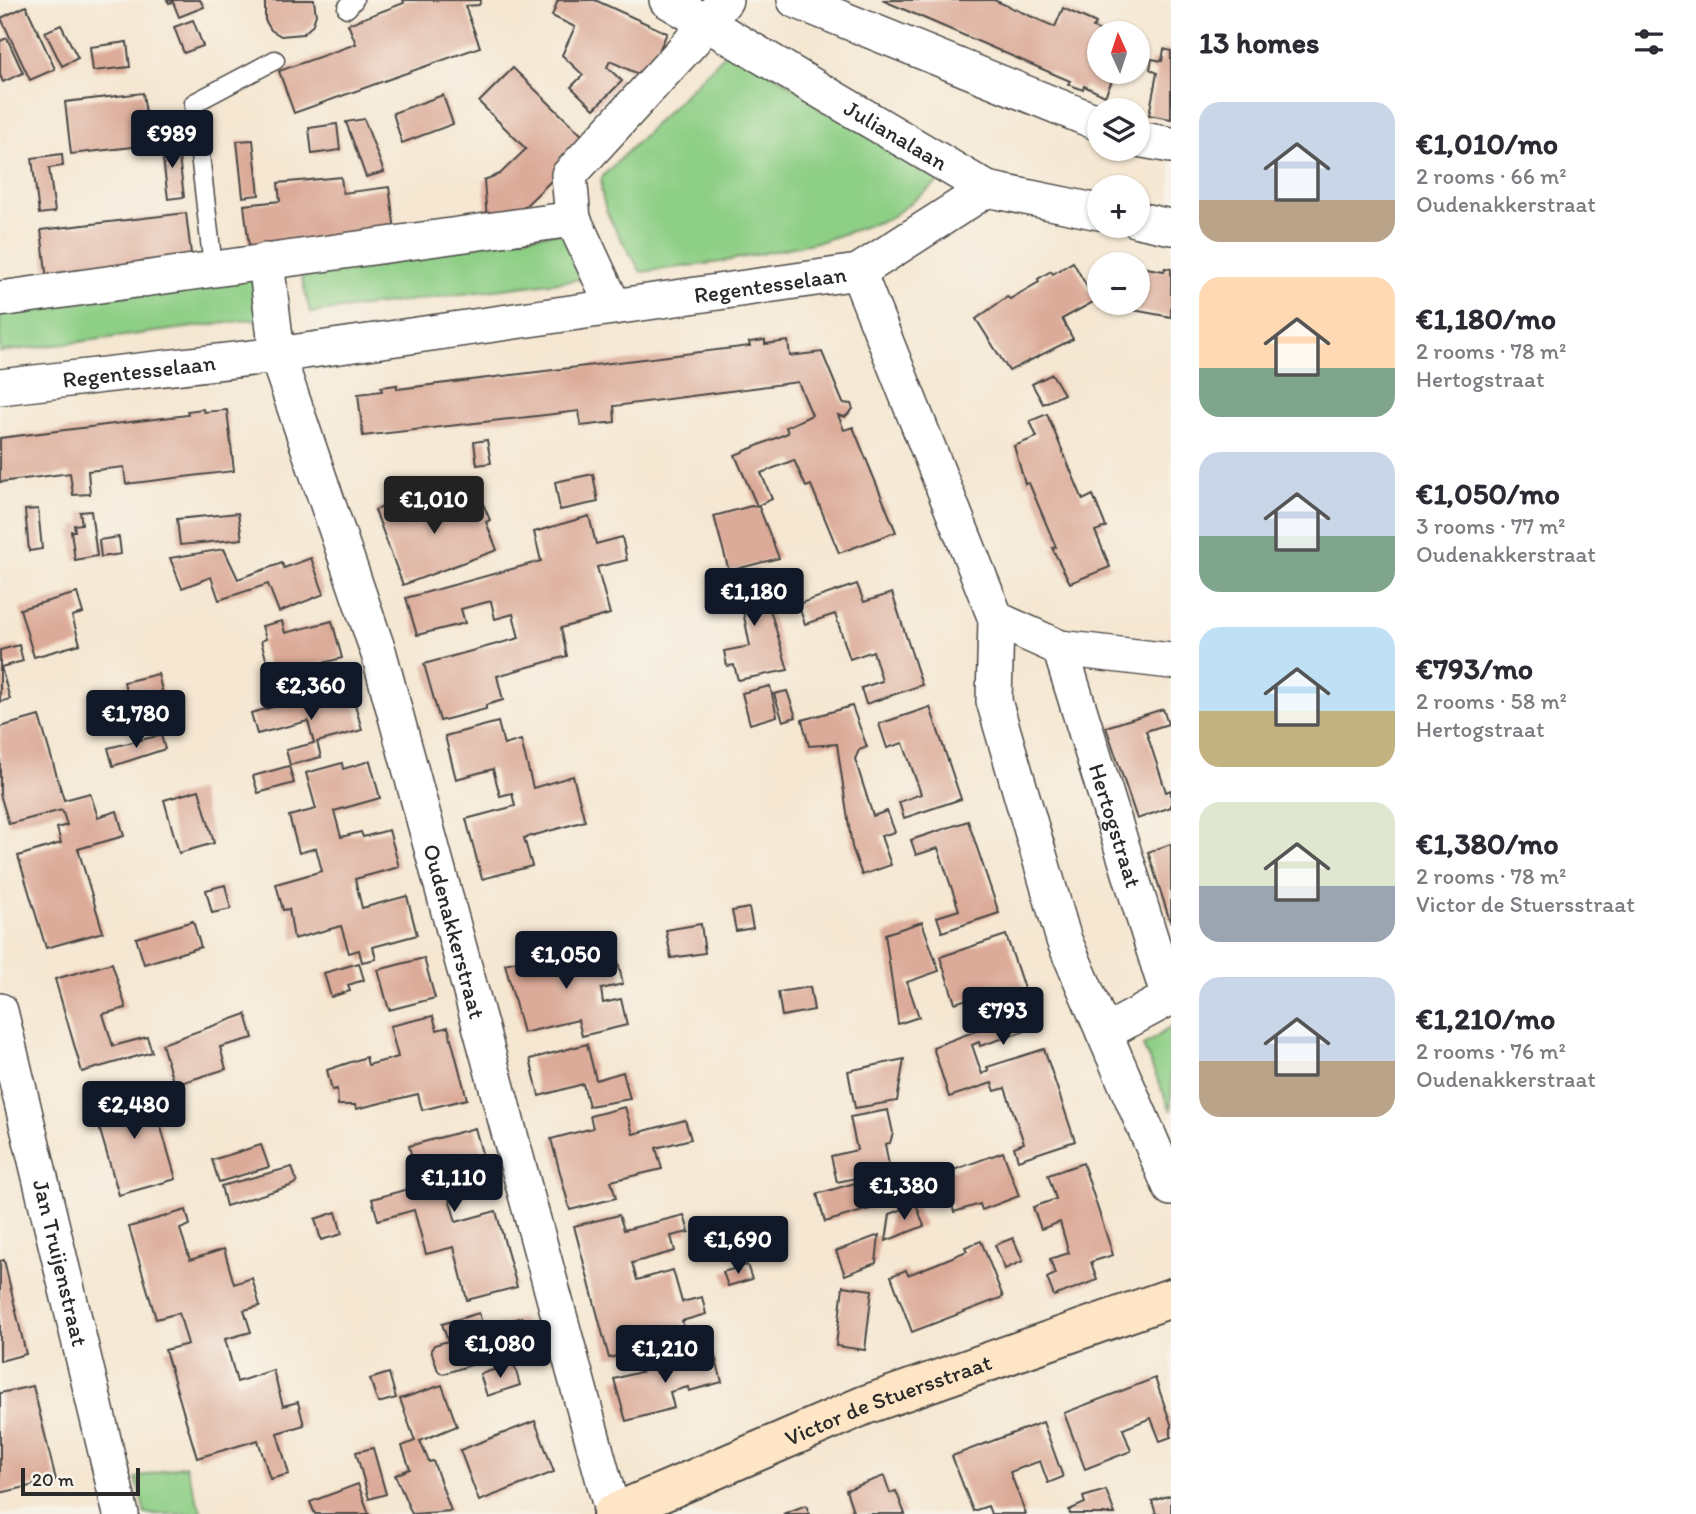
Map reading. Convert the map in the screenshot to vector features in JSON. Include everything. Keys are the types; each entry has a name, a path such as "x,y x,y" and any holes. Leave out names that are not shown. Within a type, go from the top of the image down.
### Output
{"street":[{"name":"Julianalaan","path":"667,0 716,12 987,189 1087,210"},
{"path":"795,0 1087,118"},
{"path":"614,305 573,219 569,175 716,12"},
{"path":"1150,141 1171,145"},
{"name":"Regentesselaan","path":"0,387 277,355 858,272 987,189"},
{"path":"0,299 213,267 573,219"},
{"path":"1150,223 1171,227"},
{"path":"266,261 277,355"},
{"path":"858,272 996,619 993,701 1064,940 1171,1188"},
{"name":"Oudenakkerstraat","path":"277,355 379,654 613,1514"},
{"path":"996,619 1060,648 1171,661"},
{"name":"Hertogstraat","path":"1060,648 1170,998 1104,1033"},
{"name":"Jan Truijenstraat","path":"0,1010 121,1514"},
{"name":"Victor de Stuersstraat","path":"613,1514 865,1405 1171,1298"}],"lane":[{"path":"213,267 194,103 275,60"}],"green space":[{"path":"731,48 942,179 890,218 822,241 721,262 641,272 608,214 601,189 602,177"},
{"path":"568,232 599,277 310,313 298,261"},
{"path":"252,270 264,318 0,352 0,306"},
{"path":"1171,1027 1171,1111 1143,1046"},
{"path":"185,1465 202,1514 145,1514 136,1478"}],"building":[{"path":"167,0 200,0 204,7 179,17 173,2 169,3"},
{"path":"265,0 314,0 316,15 312,26 303,34 281,36 271,30 265,20"},
{"path":"403,0 481,0 479,5 465,6 480,47 294,113 279,71 356,44 348,24 404,3"},
{"path":"558,0 595,0 667,33 647,78 610,61 607,67 622,81 594,109 571,87 583,75 562,55 575,27 552,16"},
{"path":"882,0 994,0 1055,27 1063,8 1092,21 1087,21 1087,84 1110,84 1105,96 1084,86 1083,90 1068,84 1070,81"},
{"path":"26,6 55,69 30,80 1,18"},
{"path":"193,20 203,46 184,53 174,27"},
{"path":"61,25 78,58 62,66 45,32"},
{"path":"7,38 23,73 3,82 0,75 0,41"},
{"path":"127,42 130,67 93,71 90,47"},
{"path":"1164,49 1171,51 1171,119 1150,115 1157,73 1150,69 1152,59 1162,61"},
{"path":"513,68 590,143 514,217 487,220 484,180 500,174 526,149 479,102"},
{"path":"143,93 150,145 71,154 65,102"},
{"path":"443,95 453,124 402,143 393,113"},
{"path":"364,119 384,172 366,177 346,122"},
{"path":"337,124 340,150 312,154 309,128"},
{"path":"253,140 259,195 243,197 237,141"},
{"path":"177,141 184,197 168,199 161,143"},
{"path":"62,154 63,166 49,168 55,212 39,214 32,158"},
{"path":"341,177 343,193 389,187 396,237 250,255 244,205 280,201 278,183"},
{"path":"186,213 192,262 47,280 41,230"},
{"path":"1073,262 1087,287 1087,305 1062,319 1073,339 1009,371 976,319 1007,297 1010,299 1039,282 1038,279 1051,271 1053,274"},
{"path":"1165,268 1171,269 1171,317 1150,313 1150,269 1164,271"},
{"path":"765,340 765,344 788,341 790,356 822,352 843,403 851,404 853,409 845,417 838,415 844,430 853,427 896,532 839,553 811,485 806,487 794,460 761,473 772,499 757,506 735,455 788,433 786,427 812,415 798,382 614,406 615,422 581,426 579,411 363,436 358,394 382,391 381,387 397,385 397,389 750,346 749,342"},
{"path":"1052,374 1064,394 1043,404 1032,384"},
{"path":"203,409 204,412 227,410 234,471 126,484 124,467 88,471 90,494 73,495 70,473 0,482 0,438 188,415 187,411"},
{"path":"1047,414 1083,500 1093,495 1106,527 1095,531 1110,567 1070,583 1052,548 1056,547 1029,483 1025,484 1014,446 1037,437 1030,421"},
{"path":"487,440 491,463 477,465 474,442"},
{"path":"593,474 598,502 560,510 555,482"},
{"path":"422,492 430,513 464,500 465,505 481,499 490,520 486,522 497,550 403,585 375,510"},
{"path":"751,506 759,507 779,558 729,571 714,516"},
{"path":"38,509 42,549 29,551 25,510"},
{"path":"91,511 97,556 75,560 71,531 75,531 74,525 82,524 80,512"},
{"path":"238,513 242,539 180,545 177,519"},
{"path":"589,516 596,544 622,537 627,560 597,567 610,614 561,628 567,656 497,676 503,700 486,705 486,709 440,721 424,664 519,638 513,614 495,619 491,601 461,609 465,623 417,635 406,598 541,561 534,532"},
{"path":"119,537 121,554 101,557 99,540"},
{"path":"224,549 238,579 282,563 284,568 311,558 324,594 279,612 268,584 219,600 211,577 182,588 170,558"},
{"path":"758,569 788,670 738,680 734,665 727,666 724,651 750,646 739,591 718,594 715,576"},
{"path":"857,584 864,602 892,593 922,685 866,704 861,688 882,681 873,651 850,659 835,614 805,624 798,604"},
{"path":"77,593 83,613 72,616 80,644 34,657 20,609"},
{"path":"282,621 285,633 332,621 342,658 303,668 308,688 270,698 265,678 271,676 261,641 266,639 262,626"},
{"path":"19,645 23,661 1,667 10,699 0,702 0,650"},
{"path":"158,674 165,703 131,711 124,682"},
{"path":"770,686 777,716 750,724 742,693"},
{"path":"787,691 796,717 783,721 774,694"},
{"path":"352,693 362,730 317,742 321,757 290,765 286,750 314,743 308,721 257,734 251,713 322,695 324,701"},
{"path":"852,706 867,747 859,750 855,759 873,816 887,811 895,832 881,836 891,865 862,875 852,847 837,744 809,746 802,720"},
{"path":"930,707 961,799 904,818 899,802 921,794 903,743 887,748 879,724"},
{"path":"1163,709 1168,724 1146,731 1166,792 1171,790 1171,807 1137,819 1106,727"},
{"path":"39,716 64,800 90,793 98,817 117,811 124,836 78,849 103,932 46,948 18,856 61,843 57,828 67,825 62,810 9,824 0,794 0,727"},
{"path":"498,722 504,745 521,740 533,788 573,776 585,821 524,838 532,866 482,879 466,819 515,806 512,793 500,796 493,769 456,779 445,736"},
{"path":"161,735 165,749 113,766 108,748"},
{"path":"370,761 380,798 334,811 341,837 361,832 363,837 389,830 399,867 355,879 362,908 407,896 417,935 373,947 376,959 362,962 359,950 349,953 341,926 294,939 289,909 283,910 276,884 322,871 316,848 299,853 289,816 316,809 306,773 342,763 343,769"},
{"path":"289,766 294,783 258,793 253,776"},
{"path":"199,790 214,843 179,853 164,800"},
{"path":"968,821 999,913 942,932 937,917 959,910 938,848 916,855 911,840"},
{"path":"1171,844 1171,920 1170,921 1148,852"},
{"path":"225,885 231,909 212,913 206,890"},
{"path":"749,908 753,928 736,931 732,911"},
{"path":"193,921 201,947 144,964 136,938"},
{"path":"922,922 939,971 907,982 919,1017 898,1024 885,934"},
{"path":"701,924 705,953 671,958 666,930"},
{"path":"1006,935 1037,1027 980,1046 979,1042 972,1045 982,1074 989,1071 987,1067 1044,1049 1075,1141 1018,1160 1014,1147 1024,1143 1005,1088 995,1091 992,1083 949,1097 933,1047 997,1023 986,993 955,1003 940,957"},
{"path":"595,942 601,965 618,961 623,984 601,989 603,1003 621,999 627,1025 582,1036 578,1020 523,1033 505,964"},
{"path":"424,958 435,998 389,1010 378,970"},
{"path":"112,963 126,1008 103,1014 113,1046 147,1037 152,1052 82,1072 55,979"},
{"path":"359,963 364,980 348,985 350,991 331,997 324,973"},
{"path":"810,987 814,1010 782,1016 778,992"},
{"path":"246,1014 253,1038 220,1047 226,1069 174,1085 162,1044"},
{"path":"433,1016 437,1030 448,1027 467,1099 422,1110 418,1094 356,1109 355,1105 338,1105 337,1089 332,1090 327,1070 366,1057 368,1065 398,1057 390,1026"},
{"path":"587,1044 596,1080 623,1072 630,1099 589,1106 583,1084 539,1096 530,1059"},
{"path":"904,1059 897,1101 855,1108 848,1071"},
{"path":"149,1086 176,1179 119,1195 92,1103"},
{"path":"625,1107 633,1134 685,1120 691,1139 656,1148 662,1169 611,1181 616,1198 570,1210 551,1139 593,1128 590,1116"},
{"path":"888,1110 893,1133 890,1143 885,1144 890,1171 837,1182 831,1156 857,1150 850,1117"},
{"path":"475,1128 486,1168 444,1180 456,1222 496,1211 517,1287 467,1300 454,1247 426,1254 414,1210 378,1220 372,1199 419,1186 409,1146"},
{"path":"261,1145 269,1167 219,1182 212,1160"},
{"path":"1003,1152 1019,1196 982,1210 980,1204 954,1212 949,1195 929,1200 923,1181"},
{"path":"1083,1163 1113,1255 1091,1262 1097,1280 1054,1296 1047,1278 1055,1274 1050,1259 1069,1253 1060,1222 1041,1229 1033,1207 1056,1199 1048,1175"},
{"path":"292,1167 297,1182 226,1206 221,1186"},
{"path":"886,1174 883,1205 825,1222 817,1194"},
{"path":"916,1204 924,1226 886,1241 890,1214"},
{"path":"186,1210 190,1225 180,1229 190,1260 224,1249 234,1284 252,1278 260,1306 244,1310 251,1332 225,1339 237,1382 273,1370 283,1406 298,1402 304,1425 277,1433 289,1474 270,1479 258,1440 197,1458 165,1350 188,1344 179,1313 156,1319 129,1227"},
{"path":"336,1212 342,1234 321,1240 315,1219"},
{"path":"619,1215 624,1230 684,1215 689,1232 671,1236 675,1251 632,1263 637,1280 673,1270 682,1302 702,1297 706,1314 682,1321 685,1332 654,1346 609,1358 574,1226"},
{"path":"879,1235 876,1263 845,1275 836,1251"},
{"path":"1013,1238 1023,1261 1005,1269 995,1245"},
{"path":"981,1241 1003,1297 912,1332 891,1276 906,1270 908,1275 967,1251 965,1247"},
{"path":"4,1260 26,1354 0,1361 0,1261"},
{"path":"747,1265 752,1279 728,1286 723,1272"},
{"path":"843,1286 872,1290 865,1350 836,1346"},
{"path":"479,1313 484,1330 522,1317 531,1346 443,1374 438,1371 431,1350 434,1345 448,1341 442,1324"},
{"path":"714,1352 722,1382 689,1391 688,1387 670,1392 674,1408 626,1421 614,1379"},
{"path":"514,1364 520,1385 487,1396 480,1374"},
{"path":"389,1373 396,1398 378,1403 370,1379"},
{"path":"1155,1378 1171,1424 1171,1437 1160,1441 1151,1418 1123,1429 1131,1451 1085,1469 1064,1413"},
{"path":"442,1385 457,1426 420,1441 429,1462 433,1461 451,1511 412,1514 395,1475 410,1469 402,1446 415,1441 400,1399"},
{"path":"33,1386 56,1480 0,1493 0,1393"},
{"path":"535,1421 554,1472 479,1501 460,1450"},
{"path":"1043,1422 1063,1477 1048,1483 1040,1461 1010,1472 1026,1514 991,1514 988,1506 973,1511 952,1456"},
{"path":"373,1448 386,1494 369,1499 356,1452"},
{"path":"884,1476 890,1493 896,1491 905,1514 845,1514 853,1511 846,1490"},
{"path":"358,1484 369,1514 315,1514 310,1502"},
{"path":"1106,1490 1115,1514 1070,1514 1069,1510 1085,1503 1083,1497"},
{"path":"1171,1495 1171,1514 1156,1514 1152,1501"},
{"path":"806,1505 809,1514 783,1514"}]}
